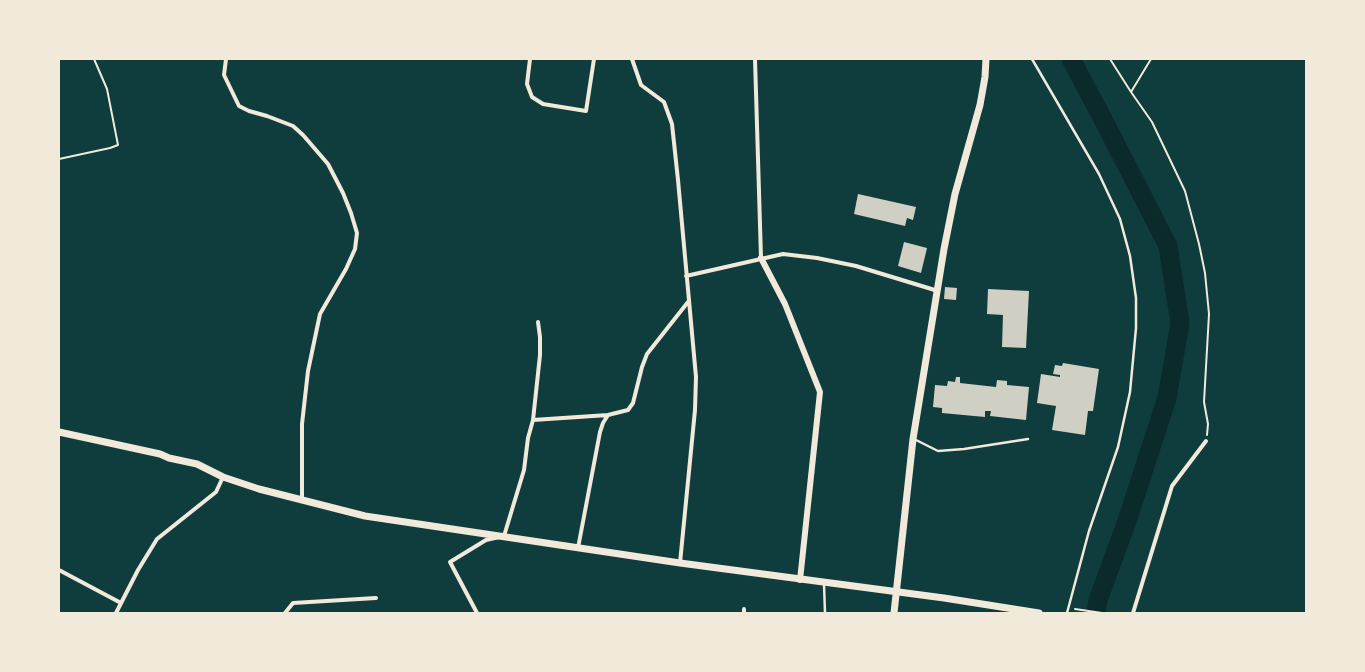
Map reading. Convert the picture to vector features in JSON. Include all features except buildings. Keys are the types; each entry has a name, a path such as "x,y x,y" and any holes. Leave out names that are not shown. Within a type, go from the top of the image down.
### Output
{"main road":[{"path":"894,613 913,439 944,250 955,194 980,105 985,77 986,59"},
{"path":"59,432 160,454 169,458 197,464 223,477 259,489 365,516 680,563 1039,613"}],"street":[{"path":"226,59 224,75 239,106 249,111 293,126 303,134 328,164 346,199 357,233 355,249 320,314 308,371 302,424 302,501"},
{"path":"530,59 527,84 532,97 543,104 586,110 594,59"},
{"path":"632,59 641,84 664,102 672,124 696,377 695,410 680,563"},
{"path":"755,59 761,258 785,304 820,392 800,580"},
{"path":"686,276 783,254 817,258 856,266 938,291"},
{"path":"533,420 608,415 628,410 634,403 642,368 647,354 688,302"},
{"path":"477,613 450,562 486,540 504,536 524,470 528,438 533,420 540,349 538,322"},
{"path":"578,548 600,432 603,422 608,415"},
{"path":"1133,613 1172,486 1206,441"},
{"path":"116,613 138,570 157,539 216,492 223,477"},
{"path":"59,570 121,603"},
{"path":"285,613 293,603 376,598"}],"lane":[{"path":"1032,59 1099,174 1120,219 1130,256 1136,298 1136,328 1130,392 1118,447 1089,531 1066,613"},
{"path":"913,439 938,451 964,450 1028,439"},
{"path":"824,583 825,613"}],"path":[{"path":"59,159 118,145 107,89 94,59"},
{"path":"1110,59 1152,122 1185,191 1200,244 1205,273 1209,314 1204,402 1208,424 1206,441"},
{"path":"1131,92 1151,59"},
{"path":"1070,608 1102,613"}],"waterway":[{"path":"1071,59 1168,246 1180,323 1167,398 1126,524 1098,600 1096,613"}]}
